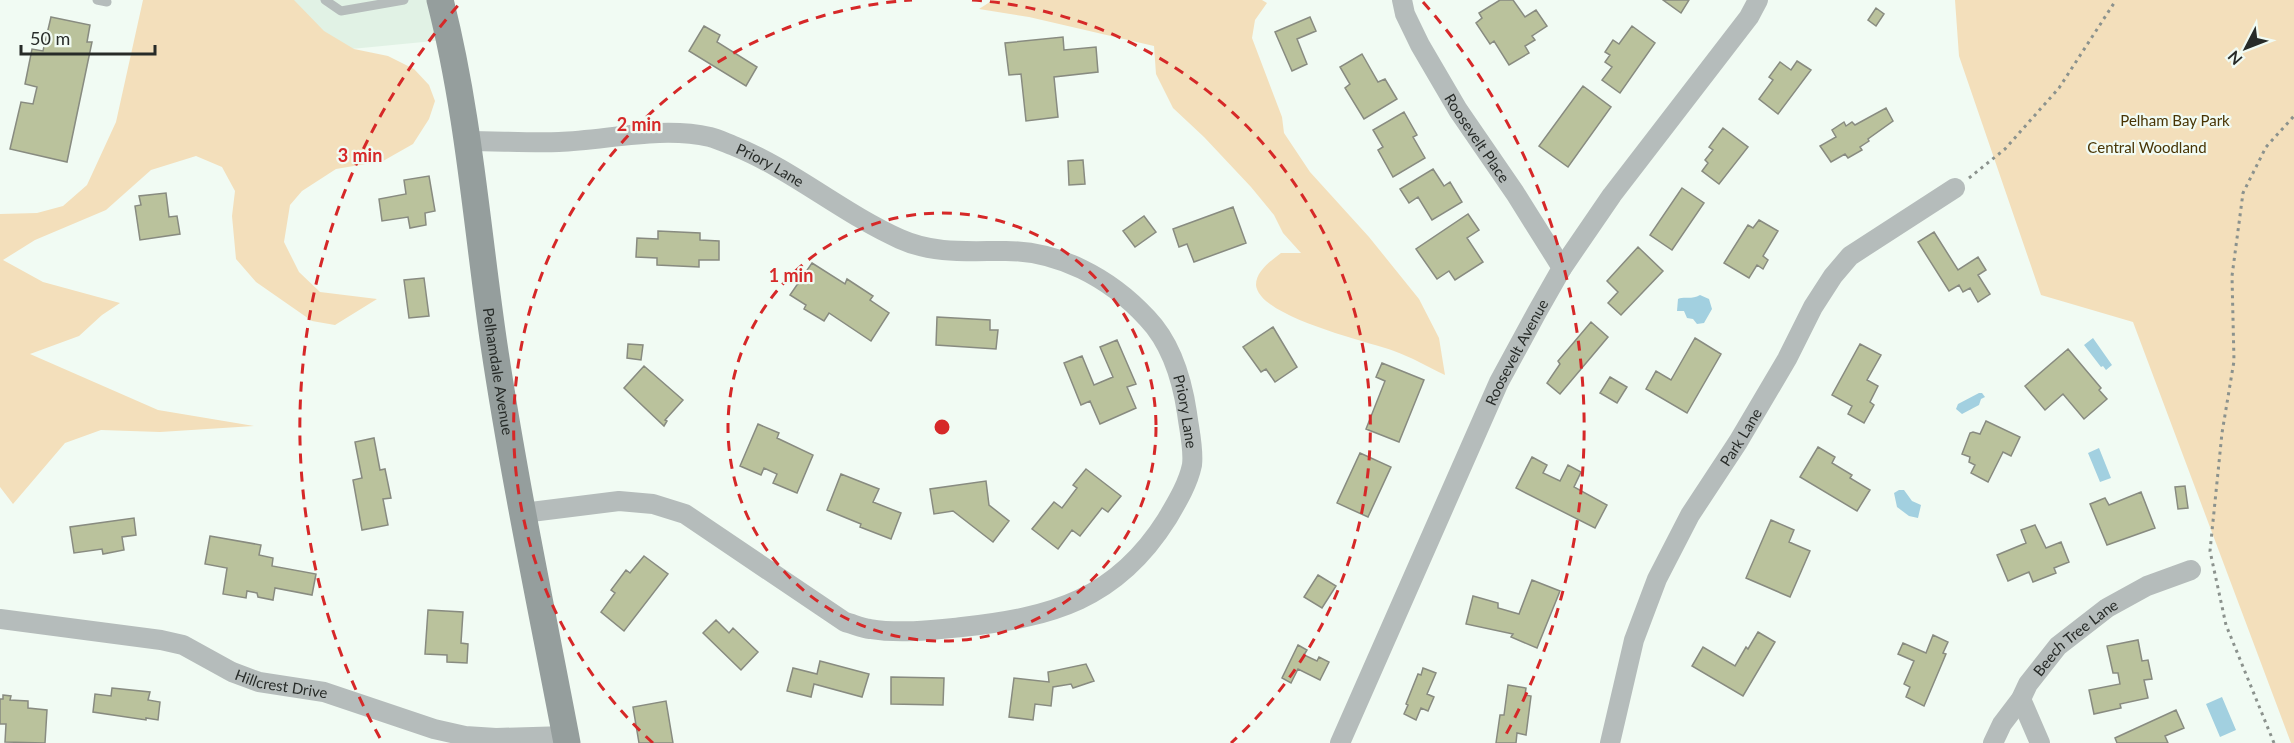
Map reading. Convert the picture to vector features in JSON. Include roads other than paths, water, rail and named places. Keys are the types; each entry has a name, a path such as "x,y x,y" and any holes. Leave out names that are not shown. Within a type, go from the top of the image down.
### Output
{"street":[{"name":"Pelhamdale Avenue","path":"440,0 459,80 494,346 514,468 567,740"},
{"name":"Roosevelt Place","path":"1401,0 1420,45 1458,110 1562,268"},
{"name":"Roosevelt Avenue","path":"1340,743 1498,382 1562,268 1612,195 1742,27 1758,0"},
{"name":"Priory Lane","path":"468,141 559,142 656,133 711,137 764,160 866,221 920,247 943,251 1029,252 1055,258 1084,270 1110,285 1148,318 1172,355 1181,380 1190,435 1192,463 1179,498 1156,535 1129,567 1086,597 1066,606 1003,622 910,630 870,629 845,622 685,514 653,504 619,501 524,513"},
{"name":"Park Lane","path":"1610,743 1634,640 1657,579 1690,515 1738,442 1787,359 1813,307 1850,256 1955,188"},
{"name":"Beech Tree Lane","path":"1993,743 2002,724 2021,699 2028,684 2058,646 2107,608 2147,586 2191,570"},
{"name":"Hillcrest Drive","path":"0,619 161,640 183,645 232,672 259,682 324,692 434,729 465,736 567,740"},
{"path":"2021,699 2040,743"}],"lane":[{"path":"96,0 107,2"},
{"path":"325,0 341,11 404,0"}],"water":[{"path":"1700,295 1709,299 1712,309 1704,323 1697,324 1693,319 1687,318 1684,311 1677,311 1678,299"},
{"path":"2093,338 2112,365 2106,370 2084,345"},
{"path":"1979,393 1985,397 1981,399 1979,405 1962,414 1956,409 1958,404"},
{"path":"2099,448 2111,478 2100,482 2088,453"},
{"path":"1904,490 1912,501 1921,505 1918,518 1909,516 1897,507 1894,493"},
{"path":"2222,697 2236,730 2220,737 2206,704"}],"park label":[{"name":"Pelham Bay Park","path":"2175,120"},
{"name":"Central Woodland","path":"2147,147"}]}
